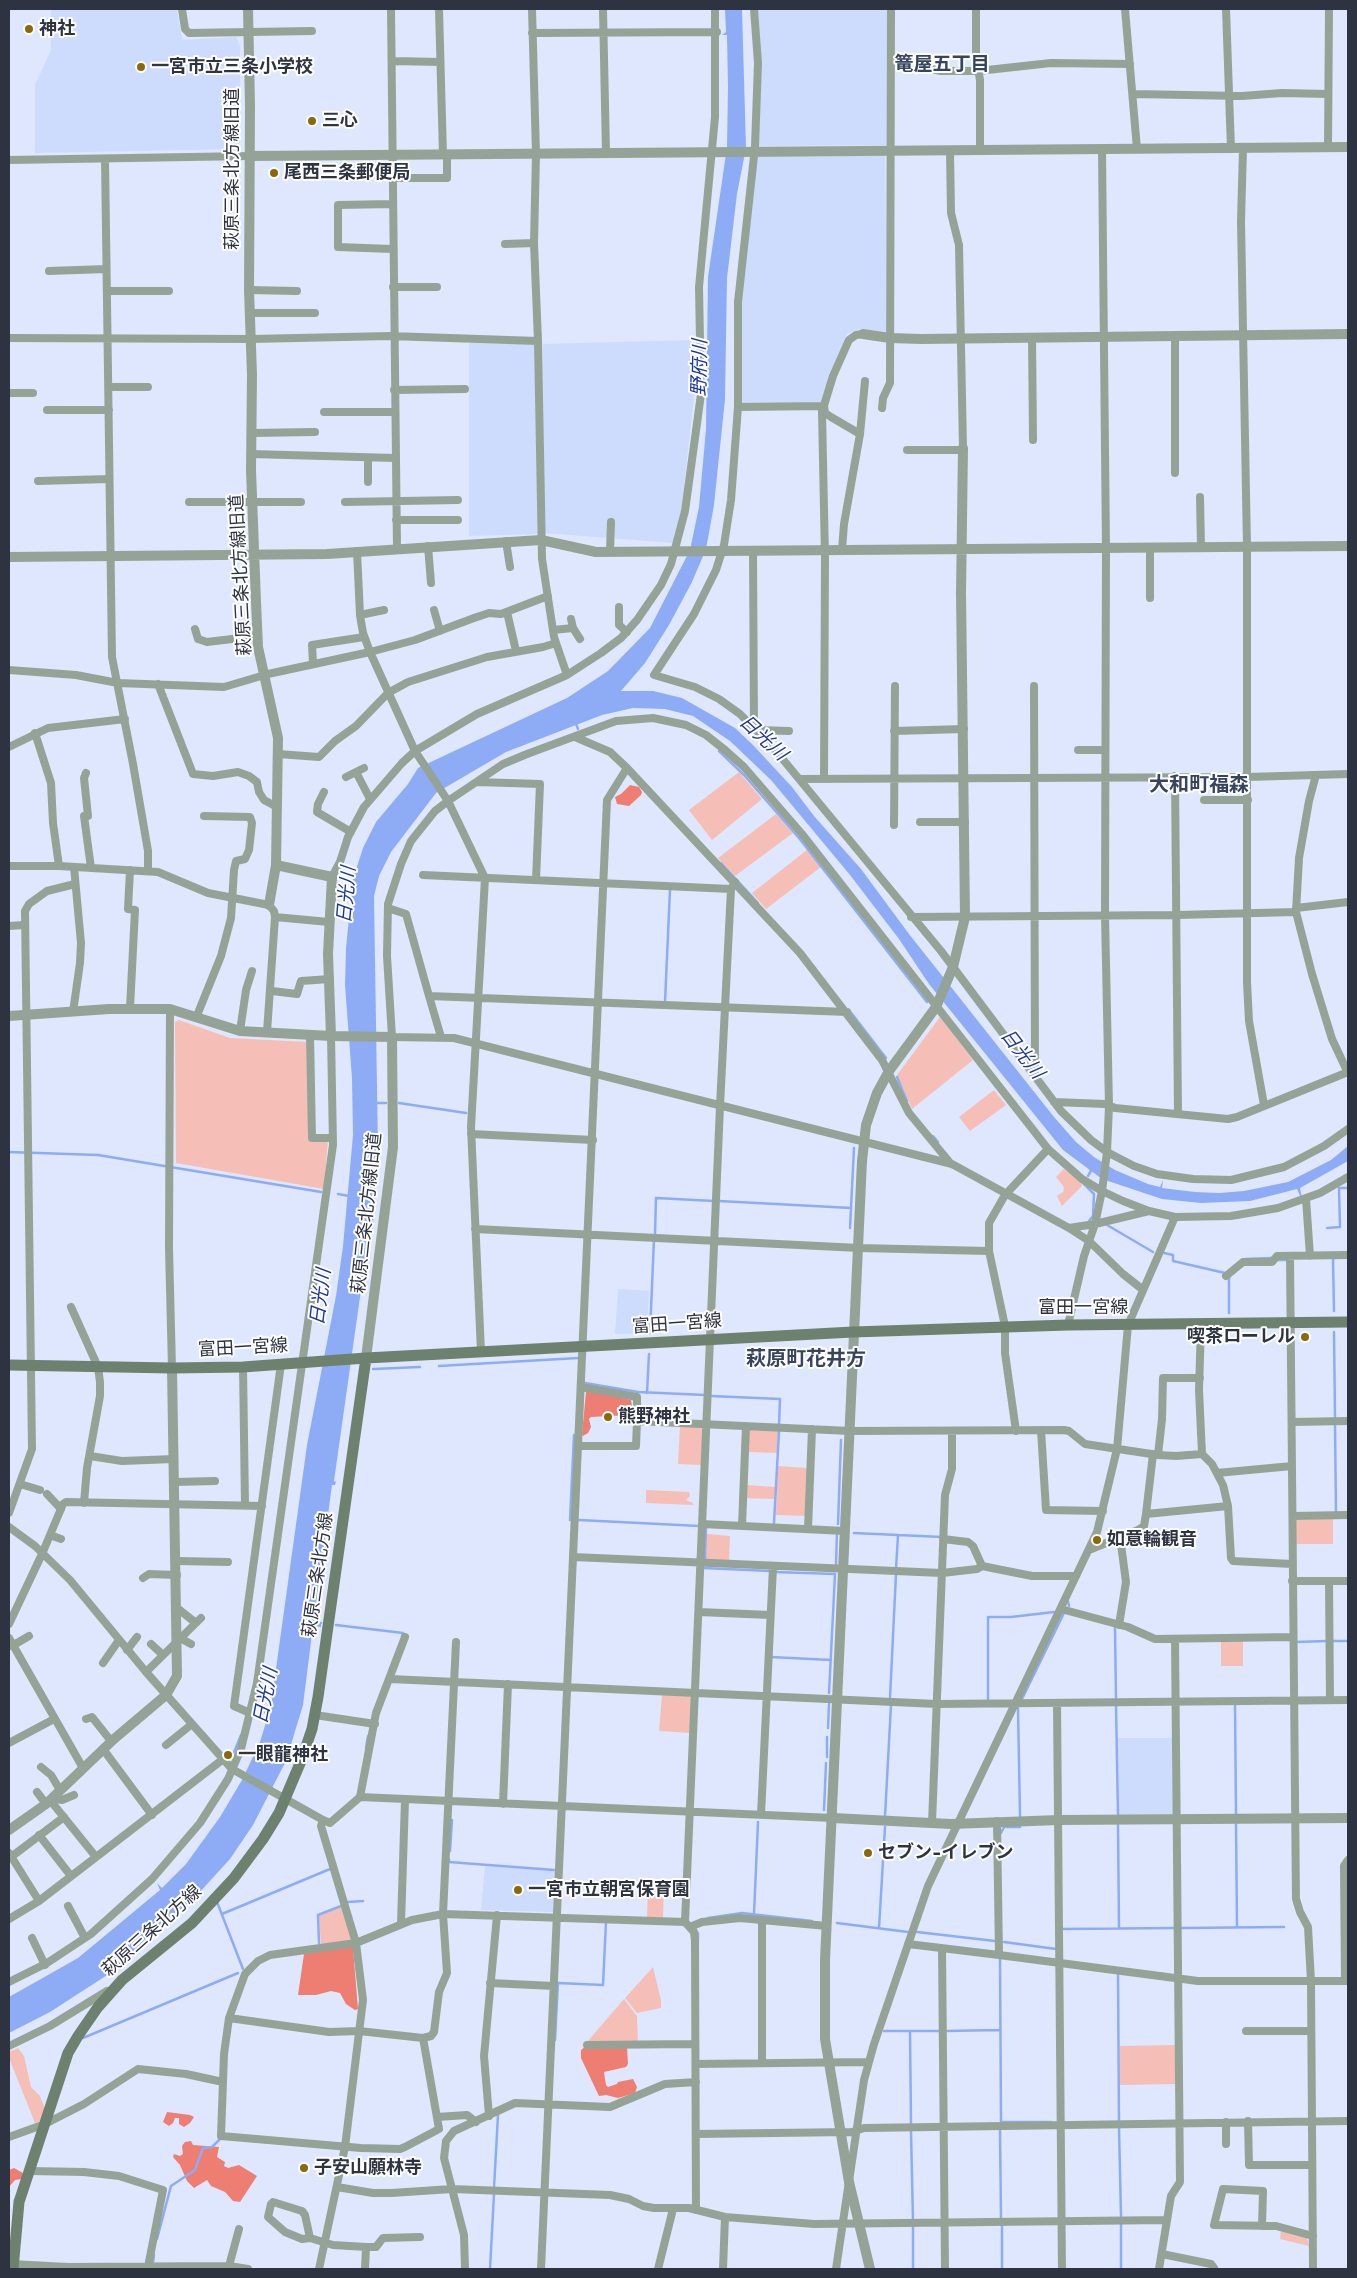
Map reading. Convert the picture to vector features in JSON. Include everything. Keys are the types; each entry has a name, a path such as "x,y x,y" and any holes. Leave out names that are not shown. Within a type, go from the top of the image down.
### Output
{"main road":[{"name":"富田一宮線","path":"9,1365 172,1368 243,1367 853,1332 1005,1326 1348,1322"},
{"name":"萩原三条北方線","path":"12,2265 19,2202 68,2053 92,2014 122,1980 192,1923 234,1878 263,1839 304,1753 315,1715 363,1359"}],"street":[{"path":"182,9 184,29 188,33 312,30"},
{"name":"萩原三条北方線旧道","path":"248,9 251,454 257,636 278,738 276,866 269,905"},
{"path":"391,9 392,249 397,548"},
{"path":"393,178 447,178 440,62 440,9"},
{"path":"532,9 536,154 534,243 538,341 541,540 553,630 568,675"},
{"path":"603,9 606,153"},
{"path":"9,1982 45,1965 85,1938 152,1879 200,1823 232,1769 241,1749 257,1683 306,1363 333,1138 328,954 329,922 332,876 340,862 350,832 370,799 415,751 477,714 568,675 602,653 627,632 661,585 675,552 685,510 701,394 699,287 715,117 717,32 715,9"},
{"path":"754,9 758,63 755,152 738,302 738,407 731,500 723,552 694,614 654,675 710,694 740,714 800,779 953,967 1054,1102 1074,1125 1107,1153 1156,1174 1193,1180 1231,1180 1284,1167 1324,1146 1348,1129"},
{"path":"882,408 883,398 890,383 892,9"},
{"path":"976,9 980,151"},
{"path":"1125,9 1137,150"},
{"path":"1226,9 1231,149"},
{"path":"1328,148 1330,9"},
{"path":"532,33 717,32"},
{"path":"392,62 440,62"},
{"path":"927,68 941,71 978,71 1050,63 1130,64"},
{"path":"1133,94 1230,96 1282,93 1328,94"},
{"path":"9,160 393,154 1348,147"},
{"path":"1243,149 1241,221 1247,547 1247,914 1249,1021 1264,1105"},
{"path":"1068,1325 1089,1241 1096,1224 1107,1153 1109,1106 1105,916 1106,548 1102,150"},
{"path":"870,2269 840,2132 825,2039 827,1926 863,1142 871,1108 889,1071 936,1007 953,967 965,918 962,338 959,245 951,213 950,151"},
{"path":"105,159 112,658 125,719 148,851 148,871"},
{"path":"392,204 338,205 338,247 392,249"},
{"path":"505,244 534,243"},
{"path":"49,271 106,270"},
{"path":"393,287 437,287"},
{"path":"249,290 297,291"},
{"path":"107,291 169,291"},
{"path":"250,313 316,313"},
{"path":"824,778 824,406 833,376 849,340 856,335 863,334 890,338 962,338 1348,334"},
{"path":"9,338 251,339 394,336 538,341"},
{"path":"1175,336 1175,473"},
{"path":"1032,337 1033,440"},
{"path":"842,550 844,524 860,434 865,381"},
{"path":"109,387 148,387"},
{"path":"394,390 465,389"},
{"path":"9,393 33,393"},
{"path":"738,407 824,406"},
{"path":"824,406 825,413 860,434"},
{"path":"47,410 109,410"},
{"path":"324,412 394,412"},
{"path":"252,433 315,432"},
{"path":"907,450 963,449"},
{"path":"251,454 322,455 332,458 395,458"},
{"path":"368,458 368,482"},
{"path":"38,481 109,479"},
{"path":"1200,497 1201,548"},
{"path":"345,502 458,500"},
{"path":"189,502 301,502"},
{"path":"396,520 458,520"},
{"path":"610,552 611,522"},
{"path":"9,557 255,555 541,540 596,552 1348,546"},
{"path":"506,541 510,567"},
{"path":"428,546 431,583"},
{"path":"1150,548 1150,598"},
{"path":"357,551 360,615 364,637 415,751 447,800 485,878 471,1134 481,1352"},
{"path":"753,552 755,730"},
{"path":"9,670 68,674 118,683 224,687 313,664 370,652 440,631 489,613 507,612 548,596"},
{"path":"619,607 619,625 627,632"},
{"path":"360,615 384,610"},
{"path":"434,610 440,631"},
{"path":"507,612 516,652"},
{"path":"571,619 573,628 580,639"},
{"path":"553,630 573,628"},
{"path":"195,629 198,639 207,642 257,636"},
{"path":"313,664 312,644 364,637"},
{"path":"278,754 319,757 335,741 356,726 395,687 423,676 487,657 544,647 556,643"},
{"path":"158,684 193,774 213,776 238,772 249,776 257,782 259,792 264,800 277,807"},
{"path":"894,686 894,825"},
{"path":"1034,686 1035,1077"},
{"path":"392,1037 387,956 388,908 391,892 411,841 435,812 447,800 503,764 609,723 634,718 668,720 686,725 706,735 744,767 802,834 872,921 936,1007 987,1069 1048,1149 1064,1165 1102,1190 1149,1211 1175,1217 1256,1214 1306,1199 1348,1177"},
{"path":"9,747 48,728 125,719"},
{"path":"894,731 964,728"},
{"path":"755,730 789,731"},
{"path":"35,734 52,784 53,823 59,866"},
{"path":"575,737 610,752 627,768 733,886 800,953 847,1012 889,1071 909,1113 952,1164"},
{"path":"1078,750 1105,750"},
{"path":"346,778 364,768"},
{"path":"541,2269 607,800 627,768"},
{"path":"356,772 370,799"},
{"path":"86,773 84,778 88,816 84,816 91,868"},
{"path":"800,779 1034,776 1248,777 1348,774"},
{"path":"1054,1102 1105,1104 1109,1106 1228,1119 1348,1073 1330,1032 1312,974 1296,910 1299,858 1309,801 1316,775"},
{"path":"1175,776 1178,1114"},
{"path":"477,782 540,784 536,880"},
{"path":"324,792 318,804 317,812 350,832"},
{"path":"1204,800 1248,800"},
{"path":"196,1018 221,956 231,918 236,861 245,859 249,850 252,819 250,817 204,816"},
{"path":"920,822 965,822"},
{"path":"9,866 59,866 158,872 208,893 269,905 274,910 275,917 272,991 267,1032"},
{"path":"276,866 332,876"},
{"path":"73,1012 81,943 74,867"},
{"path":"130,870 128,909 134,910 130,1008"},
{"path":"423,875 733,886"},
{"path":"9,1514 32,1449 25,911 29,904 38,896 57,888 75,884"},
{"path":"696,2210 695,1941 694,1932 687,1924 689,1813 720,1106 733,886"},
{"path":"911,917 1247,914 1296,910 1348,902"},
{"path":"388,908 406,914 441,1037"},
{"path":"275,917 329,922"},
{"path":"9,926 24,925"},
{"path":"240,1031 246,990 252,971"},
{"path":"272,991 295,994 299,991 301,981 330,979"},
{"path":"429,996 479,996 847,1012"},
{"path":"9,1016 130,1008 170,1009 240,1031 331,1036 441,1037 477,1044 952,1164 1005,1195 1069,1228 1089,1241 1123,1274 1142,1289"},
{"path":"9,1830 49,1800 107,1745 166,1695 177,1676 179,1640 169,1248 170,1009"},
{"path":"310,1035 312,1138 333,1138"},
{"name":"萩原三条北方線旧道","path":"363,1359 393,1147 392,1037"},
{"path":"471,1134 592,1140"},
{"path":"1016,1430 1005,1354 1005,1326 989,1251 989,1223 1005,1195 1048,1149"},
{"path":"1306,1199 1310,1256"},
{"path":"1069,1228 1096,1224 1149,1211"},
{"path":"836,2269 868,2062 928,1886 1089,1550 1103,1511 1117,1449 1128,1325 1142,1289 1175,1217"},
{"path":"476,1229 859,1248 989,1251"},
{"path":"1226,1276 1243,1262 1272,1262 1276,1256 1348,1255"},
{"path":"1290,1256 1296,1899 1308,1927 1311,1981 1313,2269"},
{"path":"72,1307 98,1367 100,1396 84,1502"},
{"path":"1201,1325 1202,1454 1217,1473 1223,1485 1228,1506 1230,1554 1233,1561 1292,1564"},
{"path":"250,1714 234,1706 281,1364"},
{"path":"243,1367 245,1505"},
{"path":"1089,1550 1144,1526 1162,1419 1163,1378 1200,1378"},
{"path":"578,1446 636,1446 637,1397 581,1387"},
{"path":"637,1421 850,1431 1069,1431 1085,1444 1155,1455 1202,1454"},
{"path":"1292,1422 1348,1421"},
{"path":"742,1526 746,1426"},
{"path":"808,1529 812,1429"},
{"path":"1041,1430 1046,1510 1103,1511"},
{"path":"932,1824 945,1495 952,1470 952,1432"},
{"path":"90,1456 122,1461 174,1459"},
{"path":"1217,1473 1292,1466"},
{"path":"175,1482 215,1481"},
{"path":"20,1484 43,1492 61,1509"},
{"path":"9,1624 61,1509 66,1502 262,1506"},
{"path":"1146,1514 1228,1506"},
{"path":"1293,1516 1348,1515"},
{"path":"702,1524 845,1531"},
{"path":"9,1527 70,1580 222,1760 232,1769 323,1820 330,1822 360,1797 376,1713 406,1637"},
{"path":"50,1535 61,1539"},
{"path":"1119,1625 1126,1582 1120,1536"},
{"path":"943,1539 968,1542 973,1546 982,1566"},
{"path":"573,1557 942,1573 977,1569 982,1566 1032,1576 1076,1576"},
{"path":"177,1561 228,1562"},
{"path":"761,1815 773,1567"},
{"path":"143,1578 149,1574 177,1575"},
{"path":"1329,1581 1330,1700"},
{"path":"1292,1582 1348,1581"},
{"path":"146,1672 199,1621 177,1608"},
{"path":"1061,1609 1119,1625 1155,1640 1293,1637"},
{"path":"699,1612 770,1616"},
{"path":"29,1636 10,1642 83,1768"},
{"path":"128,1650 137,1637"},
{"path":"1159,2269 1172,2193 1180,2182 1175,1639"},
{"path":"103,1663 120,1640"},
{"path":"179,1640 191,1644"},
{"path":"229,2018 329,2032 359,2031 423,2038 431,2036 434,2032 439,1990 447,1974 444,1914 456,1642"},
{"path":"151,1644 163,1655"},
{"path":"390,1679 937,1704 1348,1700"},
{"path":"503,1804 508,1684"},
{"path":"1056,1704 1059,1820 1062,2269"},
{"path":"315,1715 374,1724"},
{"path":"86,1719 92,1717 107,1745 152,1815"},
{"path":"9,1743 54,1719"},
{"path":"166,1745 192,1724"},
{"path":"9,1919 39,1901 222,1760"},
{"path":"40,1767 51,1775 60,1790"},
{"path":"38,1792 49,1800 96,1857"},
{"path":"49,1800 62,1800 74,1795"},
{"path":"360,1797 932,1824 1059,1820 1348,1818"},
{"path":"401,1924 406,1800"},
{"path":"39,1901 10,1855 64,1817"},
{"path":"319,2269 345,2147 363,2000 356,1943 321,1826 323,1820"},
{"path":"997,1821 999,1955"},
{"path":"39,1835 71,1876"},
{"path":"908,1944 1220,1982 1346,1980 1344,1866 1348,1860"},
{"path":"68,1906 85,1938"},
{"path":"439,2129 400,2149 345,2147 220,2136 222,2126 224,2054 229,2018 245,1974 258,1961 270,1955 287,1951 356,1943 420,1917 444,1914 497,1914 687,1924 727,1918 827,1926"},
{"path":"489,2116 484,2056 497,1914"},
{"path":"762,1920 762,2063"},
{"path":"32,1938 45,1965"},
{"path":"942,1949 944,2269"},
{"path":"9,2046 50,2026 103,1995 122,1980"},
{"path":"490,1983 554,1986"},
{"path":"1246,2031 1311,2031"},
{"path":"423,2038 440,2136 446,2141"},
{"path":"587,2045 696,2044"},
{"path":"696,2064 868,2062"},
{"path":"9,2137 44,2124 84,2104 138,2069 186,2074 222,2082"},
{"path":"465,2269 464,2235 452,2189 444,2168 444,2146 454,2131 515,2103 610,2107 665,2084 696,2082"},
{"path":"437,2117 467,2115 476,2122"},
{"path":"1248,2121 1249,2165 1311,2165"},
{"path":"696,2134 840,2132 943,2127 1348,2121"},
{"path":"1226,2122 1226,2144"},
{"path":"30,2171 84,2172 119,2176 163,2190 148,2267"},
{"path":"338,2187 373,2193 452,2189 610,2195 629,2198 648,2208 673,2209 681,2207 725,2217 843,2224 1167,2220"},
{"path":"1262,2226 1264,2191 1223,2189 1214,2224 1262,2226 1276,2226 1313,2236"},
{"path":"310,2238 306,2215 302,2211 273,2202 271,2204 268,2213 271,2220 285,2232 302,2239 310,2238 333,2245 376,2247 383,2238 420,2237"},
{"path":"658,2269 673,2209"},
{"path":"724,2269 725,2217"},
{"path":"229,2266 239,2229"},
{"path":"365,2269 366,2247"},
{"path":"1162,2254 1193,2259 1211,2264 1214,2268"},
{"path":"1192,2269 1193,2259"},
{"path":"12,2265 122,2268 229,2266 248,2269"}],"shaded area":[{"name":"一宮市立三条小学校","path":"51,9 177,9 182,40 236,37 240,46 240,143 236,149 35,153 35,85 51,50"},
{"path":"756,9 887,9 887,145 758,146"},
{"path":"885,155 887,332 860,329 847,334 823,400 819,404 742,404 740,302 757,156"},
{"path":"695,340 694,397 680,522 673,543 544,533 543,344"},
{"path":"469,343 535,344 538,534 469,536"},
{"path":"739,772 762,799 712,840 689,810"},
{"path":"630,785 639,787 642,792 641,795 629,806 617,804 615,797"},
{"path":"776,814 793,833 735,876 718,858"},
{"path":"807,850 821,867 766,909 752,893"},
{"path":"940,1017 973,1060 912,1109 897,1075"},
{"path":"179,1020 230,1038 307,1042 309,1138 328,1139 324,1189 176,1163 175,1022"},
{"path":"994,1090 1006,1105 970,1131 959,1117"},
{"path":"1064,1169 1082,1182 1082,1186 1062,1206 1057,1196 1063,1192 1064,1187 1056,1177"},
{"path":"618,1289 649,1291 647,1333 615,1334"},
{"path":"586,1392 631,1400 633,1412 630,1415 591,1417 589,1419 591,1427 588,1433 583,1436"},
{"path":"680,1426 703,1427 701,1465 678,1464"},
{"path":"748,1429 778,1431 777,1453 747,1452"},
{"path":"778,1466 808,1468 806,1516 776,1515"},
{"path":"746,1485 775,1487 775,1499 745,1498"},
{"path":"646,1490 689,1492 690,1496 686,1500 693,1503 693,1505 646,1503"},
{"path":"1333,1518 1333,1544 1296,1544 1296,1520"},
{"path":"707,1534 730,1536 729,1561 706,1560"},
{"path":"1221,1641 1243,1641 1243,1666 1221,1666"},
{"path":"662,1695 692,1696 690,1733 659,1731"},
{"path":"1118,1738 1174,1738 1173,1815 1119,1815"},
{"name":"一宮市立朝宮保育園","path":"485,1866 555,1871 553,1912 481,1910"},
{"path":"648,1888 664,1889 663,1918 647,1917"},
{"path":"342,1906 351,1939 349,1942 321,1945 319,1916"},
{"path":"348,1945 353,1948 358,2009 355,2010 346,2004 340,1993 331,1991 316,1995 298,1995 304,1954"},
{"path":"653,1967 661,2000 661,2008 637,2013 625,1998"},
{"path":"624,1999 637,2016 638,2042 587,2042"},
{"path":"1177,2045 1177,2084 1120,2085 1120,2046"},
{"path":"586,2046 627,2047 628,2064 626,2067 604,2072 606,2085 608,2087 618,2082 633,2079 637,2087 635,2093 618,2098 606,2095 599,2096 581,2058 581,2050"},
{"path":"18,2048 24,2056 31,2087 40,2096 45,2109 42,2120 35,2123 9,2058 9,2052"},
{"path":"167,2112 194,2117 184,2127 179,2124 179,2118 175,2118 169,2126 163,2122"},
{"path":"191,2141 193,2145 219,2147 217,2157 225,2162 224,2166 228,2168 239,2165 257,2176 240,2202 233,2201 225,2192 211,2186 207,2180 194,2188 187,2181 180,2165 173,2157 174,2154 180,2156 183,2154 182,2146 185,2142"},
{"path":"14,2168 23,2173 22,2179 15,2180 9,2187 9,2170"},
{"path":"1281,2231 1307,2238 1309,2246 1280,2239"}],"water":[{"path":"725,9 742,9 746,148 737,194 727,278 725,399 714,505 706,549 692,582 669,625 645,663 621,691 653,691 682,698 735,728 753,745 792,787 814,816 861,869 909,934 1054,1117 1076,1142 1094,1157 1115,1170 1148,1184 1160,1187 1163,1180 1162,1188 1219,1193 1244,1191 1288,1182 1331,1160 1348,1146 1348,1161 1300,1188 1302,1198 1297,1189 1250,1201 1201,1203 1162,1199 1102,1179 1063,1150 929,984 899,939 850,875 771,780 730,741 693,716 665,709 633,708 602,715 506,752 436,793 391,852 379,876 374,896 378,1151 373,1226 362,1283 334,1481 336,1482 335,1485 332,1485 318,1590 314,1624 321,1624 321,1627 313,1626 303,1705 286,1761 253,1825 230,1859 188,1905 115,1970 50,2012 9,2033 9,1997 78,1958 160,1890 157,1883 162,1888 186,1864 220,1817 242,1780 260,1742 268,1716 263,1711 270,1712 307,1445 336,1296 343,1246 353,1135 352,1078 345,985 346,948 353,879 363,848 376,822 408,784 418,768 567,698 608,671 650,628 690,550 699,507 706,429 708,277 727,147 727,35 722,35 726,32"}],"waterway":[{"path":"575,721 578,729"},
{"path":"719,751 744,775 799,838 927,1002"},
{"path":"721,863 758,903"},
{"path":"665,1002 670,890"},
{"path":"849,1010 886,1058"},
{"path":"897,1077 907,1101"},
{"path":"375,1103 386,1103"},
{"path":"399,1103 466,1113"},
{"path":"933,1136 938,1142"},
{"path":"850,1228 854,1148"},
{"path":"9,1152 98,1155 321,1192"},
{"path":"1088,1176 1091,1171 1090,1169"},
{"path":"1084,1184 1094,1194 1093,1216 1089,1221"},
{"path":"1327,1228 1340,1227 1339,1188 1348,1188"},
{"path":"338,1194 349,1196"},
{"path":"655,1234 656,1198 714,1201"},
{"path":"719,1201 851,1208"},
{"path":"1107,1225 1153,1252"},
{"path":"650,1333 654,1239"},
{"path":"1164,1253 1173,1255 1173,1261 1225,1273"},
{"path":"1245,1259 1271,1258"},
{"path":"1333,1258 1334,1311"},
{"path":"1276,1260 1287,1260"},
{"path":"1229,1277 1229,1313"},
{"path":"1334,1332 1335,1417"},
{"path":"647,1393 649,1354"},
{"path":"439,1366 578,1358"},
{"path":"373,1369 420,1367"},
{"path":"585,1383 638,1392 705,1395"},
{"path":"711,1396 780,1399 779,1425"},
{"path":"1335,1424 1336,1513"},
{"path":"774,1523 779,1431"},
{"path":"570,1520 574,1435"},
{"path":"838,1524 841,1440"},
{"path":"579,1520 699,1526"},
{"path":"705,1560 706,1527"},
{"path":"836,1564 837,1532"},
{"path":"854,1533 942,1537"},
{"path":"896,1569 898,1535"},
{"path":"703,1568 770,1571"},
{"path":"775,1572 835,1574"},
{"path":"829,1693 835,1574"},
{"path":"890,1698 896,1574"},
{"path":"1068,1601 1069,1606"},
{"path":"988,1699 988,1617 1011,1617 1054,1612"},
{"path":"1022,1699 1064,1613"},
{"path":"312,1622 321,1623"},
{"path":"336,1625 403,1633 402,1636"},
{"path":"1115,1627 1116,1700"},
{"path":"1296,1642 1327,1641"},
{"path":"1332,1641 1348,1641"},
{"path":"771,1657 831,1660"},
{"path":"828,1728 829,1704"},
{"path":"1235,1704 1236,1814"},
{"path":"885,1816 891,1705"},
{"path":"1116,1705 1118,1815"},
{"path":"1018,1708 1020,1816"},
{"path":"233,1755 241,1735"},
{"path":"366,1748 368,1736"},
{"path":"827,1737 827,1757"},
{"path":"824,1810 826,1763"},
{"path":"450,1851 452,1820"},
{"path":"754,1914 758,1822"},
{"path":"1236,1824 1237,1927"},
{"path":"1118,1825 1119,1928"},
{"path":"879,1928 885,1827"},
{"path":"1001,1833 1004,1827 1020,1827"},
{"path":"449,1859 449,1862 554,1870"},
{"path":"222,1914 330,1869"},
{"path":"348,1902 363,1901"},
{"path":"217,1902 243,1969"},
{"path":"319,1943 318,1915 341,1906"},
{"path":"708,1918 742,1913 812,1921"},
{"path":"555,2040 558,1983 603,1985 606,1922"},
{"path":"837,1923 908,1932"},
{"path":"1181,1928 1284,1927"},
{"path":"1062,1929 1176,1928"},
{"path":"917,1932 995,1941"},
{"path":"698,1933 698,1940"},
{"path":"1004,1942 1056,1949"},
{"path":"1000,1958 1001,2122 1051,2122"},
{"path":"83,2038 238,1973"},
{"path":"1118,1973 1119,2121"},
{"path":"945,2031 1000,2030"},
{"path":"884,2031 939,2031"},
{"path":"910,2031 911,2124"},
{"path":"494,2188 498,2115"},
{"path":"1119,2128 1121,2216"},
{"path":"1000,2130 1001,2219"},
{"path":"911,2131 913,2221"},
{"path":"157,2239 171,2186 195,2170 203,2148 212,2147 221,2138"},
{"path":"490,2269 494,2194"},
{"path":"1121,2223 1121,2269"},
{"path":"1002,2225 1002,2269"},
{"path":"913,2227 913,2269"},
{"path":"153,2263 154,2254"}],"place":[{"name":"神社","path":"29,29"},
{"name":"一宮市立三条小学校","path":"141,67"},
{"name":"三心","path":"312,121"},
{"name":"尾西三条郵便局","path":"274,173"},
{"name":"喫茶ローレル","path":"1305,1337"},
{"name":"熊野神社","path":"608,1417"},
{"name":"如意輪観音","path":"1097,1540"},
{"name":"一眼龍神社","path":"228,1755"},
{"name":"セブン-イレブン","path":"868,1853"},
{"name":"一宮市立朝宮保育園","path":"518,1890"},
{"name":"子安山願林寺","path":"304,2168"}],"district":[{"name":"篭屋五丁目","path":"942,64"},
{"name":"大和町福森","path":"1199,785"},
{"name":"萩原町花井方","path":"806,1359"}],"water label":[{"name":"野府川","path":"700,368"},
{"name":"日光川","path":"763,738"},
{"name":"日光川","path":"347,895"},
{"name":"日光川","path":"1022,1054"},
{"name":"日光川","path":"321,1297"},
{"name":"日光川","path":"266,1696"}]}
